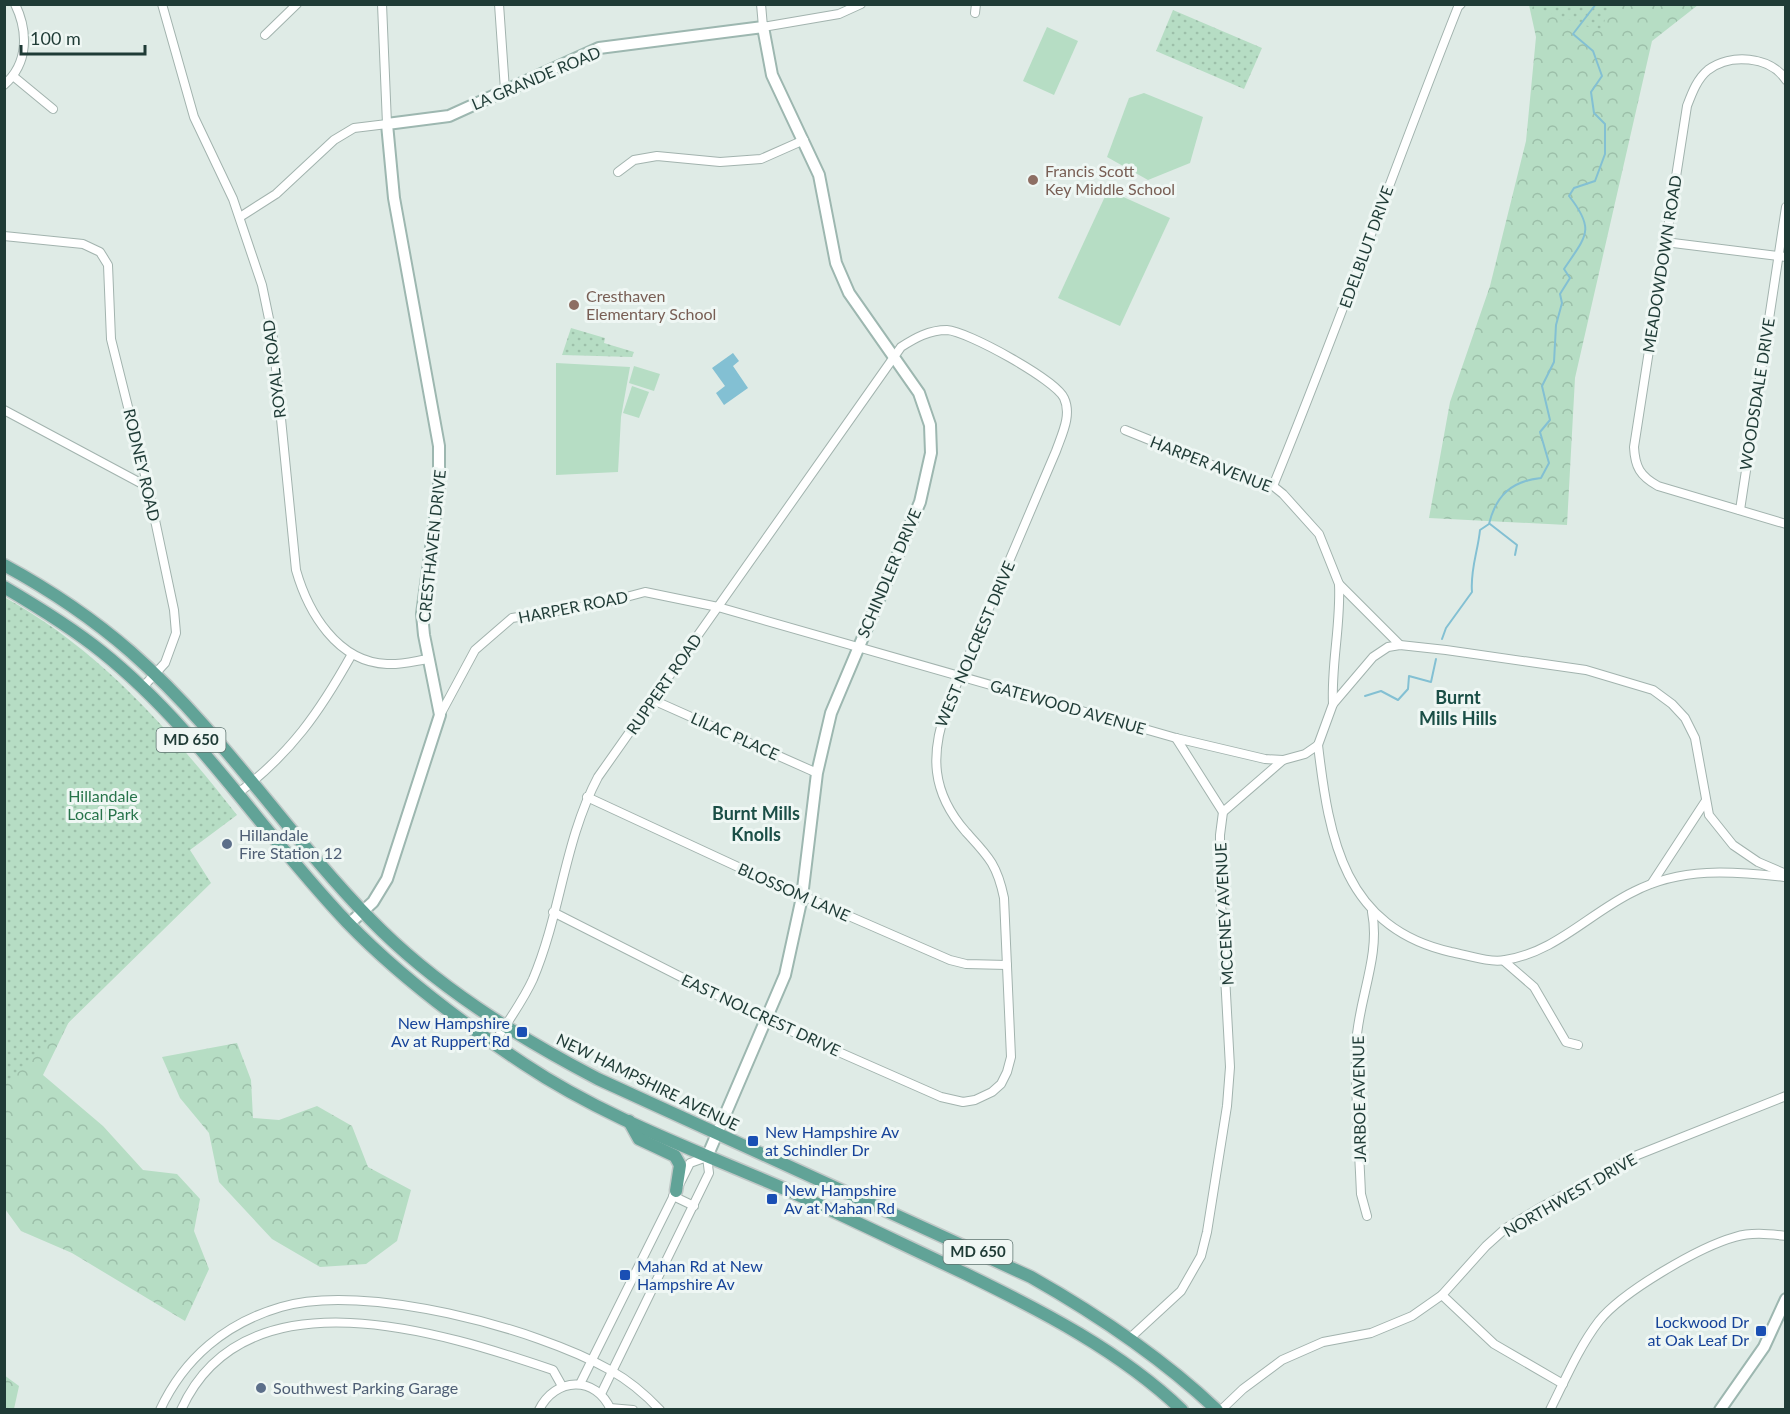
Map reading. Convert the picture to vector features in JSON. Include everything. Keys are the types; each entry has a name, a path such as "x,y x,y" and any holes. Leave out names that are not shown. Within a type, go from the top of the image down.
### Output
{"main road":[{"name":"NEW HAMPSHIRE AVENUE","path":"4,565 69,604 131,652 155,674 363,911 434,975 505,1026 598,1079 1031,1277 1130,1338 1219,1410"},
{"name":"MD 650","path":"4,586 60,620 104,653 142,688 194,743 349,924 424,992 495,1042 557,1084 629,1121 788,1191 1027,1303 1112,1354 1161,1390 1182,1410"},
{"path":"629,1121 639,1139 675,1156 680,1165 675,1193"}],"street":[{"path":"4,85 13,76 22,58 25,37 15,4"},
{"name":"ROYAL ROAD","path":"162,4 194,117 240,217 262,285 273,339 296,570 302,592 316,618 361,660 387,664 428,659"},
{"path":"265,35 297,4"},
{"name":"CRESTHAVEN DRIVE","path":"382,4 387,124 394,198 439,446 440,489 423,614 428,659 440,715"},
{"path":"499,4 505,90"},
{"name":"SCHINDLER DRIVE","path":"707,1157 785,975 802,897 817,773 831,713 920,502 931,453 930,425 924,403 849,294 836,263 819,174 772,75 760,4"},
{"name":"LA GRANDE ROAD","path":"240,217 276,194 334,140 354,128 448,116 600,48 763,27 839,14 861,4"},
{"name":"EDELBLUT DRIVE","path":"1272,486 1321,367 1458,5"},
{"name":"MEADOWDOWN ROAD","path":"1785,80 1763,62 1737,59 1715,65 1706,71 1693,89 1687,106 1635,441 1635,464 1645,478 1658,486 1785,524"},
{"path":"13,76 54,109"},
{"path":"618,172 634,160 657,156 720,162 761,159 804,140"},
{"name":"WOODSDALE DRIVE","path":"1740,510 1782,256 1785,207"},
{"name":"RODNEY ROAD","path":"4,236 83,244 100,252 108,266 111,339 148,487 174,610 176,633 172,650 142,688"},
{"path":"1665,242 1782,256"},
{"name":"WEST NOLCREST DRIVE","path":"894,357 901,347 914,338 930,332 949,330 976,340 1049,381 1059,389 1068,409 1056,451 936,736 936,772 942,794 952,814 990,856 999,875 1004,898 1011,1057 1001,1084 992,1092 975,1100"},
{"name":"RUPPERT ROAD","path":"495,1042 533,977 577,821 598,777 894,357"},
{"path":"4,410 148,487"},
{"name":"HARPER AVENUE","path":"1125,430 1234,474 1272,486 1283,494 1319,534 1329,553 1339,585 1400,645"},
{"path":"1333,704 1332,684 1340,608 1339,585"},
{"name":"HARPER ROAD","path":"440,715 475,650 512,618 600,604 645,592 718,607"},
{"name":"GATEWOOD AVENUE","path":"718,607 1176,738 1265,759 1283,760"},
{"path":"1400,645 1553,664 1637,683 1653,690 1672,704 1685,718 1695,738 1709,815 1733,845 1758,862 1785,876 1700,872 1653,883 1631,892 1540,949 1504,961 1432,948 1385,923 1353,885 1331,833 1318,745 1333,704 1373,657 1388,647 1400,645"},
{"path":"237,794 297,740 333,690 352,654"},
{"name":"LILAC PLACE","path":"653,700 817,773"},
{"path":"349,924 374,902 387,879 440,715"},
{"path":"1176,738 1223,812 1283,760 1305,754 1318,745"},
{"name":"BLOSSOM LANE","path":"587,797 802,897 950,960 966,964 1007,964"},
{"path":"1653,883 1705,802"},
{"name":"MCCENEY AVENUE","path":"1130,1338 1180,1291 1202,1256 1207,1232 1230,1067 1220,884 1220,835 1223,812"},
{"name":"JARBOE AVENUE","path":"1367,1216 1361,1194 1356,1046 1372,947 1374,923 1372,910"},
{"name":"EAST NOLCREST DRIVE","path":"553,912 766,1020 941,1096 963,1102 975,1100"},
{"path":"1504,961 1534,987 1566,1042 1578,1045"},
{"name":"NORTHWEST DRIVE","path":"1219,1410 1282,1360 1323,1342 1392,1326 1412,1316 1442,1295 1486,1246 1506,1228 1538,1209 1635,1156 1785,1096"},
{"path":"580,1384 690,1163 707,1157 709,1173 601,1394"},
{"path":"675,1193 694,1206"},
{"path":"1550,1410 1600,1320 1615,1305 1690,1257 1733,1237 1751,1234 1785,1236"},
{"path":"1442,1295 1494,1344 1563,1384"},
{"path":"1720,1410 1781,1322 1785,1299"},
{"path":"160,1410 183,1370 216,1338 241,1323 267,1312 319,1300 402,1306 474,1319 526,1334 592,1360 612,1371 660,1410"},
{"path":"181,1410 202,1376 232,1349 270,1330 310,1322 369,1326 477,1344 554,1370 562,1386"},
{"path":"539,1410 549,1394 562,1386 580,1384 601,1394 610,1409 633,1410"}],"green space":[{"path":"1608,4 1602,32 1529,5"},
{"path":"1529,5 1698,5 1652,41 1575,378 1567,525 1429,518 1450,402 1490,286 1526,141 1536,37"},
{"path":"1173,10 1262,48 1244,89 1156,51"},
{"path":"1047,27 1078,41 1054,95 1023,81"},
{"path":"1144,93 1203,117 1190,163 1148,180 1107,157 1129,98"},
{"path":"1108,190 1170,218 1120,326 1058,298"},
{"path":"571,328 605,338 604,343 634,352 632,357 562,355"},
{"path":"556,363 630,367 621,417 618,472 556,475"},
{"path":"634,366 660,374 654,391 629,383"},
{"path":"632,386 649,392 639,418 623,413"},
{"name":"Hillandale Local Park","path":"4,597 71,641 131,694 186,753 237,815 190,850 211,883 6,1084"},
{"path":"4,818 80,999 43,1075 103,1126 143,1170 177,1174 200,1199 194,1231 209,1269 185,1321 72,1253 21,1231 5,1209"},
{"path":"237,1043 251,1080 253,1118 279,1120 317,1106 352,1126 368,1167 411,1190 397,1241 366,1264 320,1267 272,1239 219,1182 209,1133 180,1098 162,1057"},
{"path":"4,1375 19,1386 14,1409 5,1409"}],"water":[{"path":"733,353 739,361 733,366 748,388 724,405 716,393 725,386 712,368"}],"waterway":[{"path":"1442,639 1446,628 1472,592 1472,576 1480,530 1489,524 1496,505 1507,491 1522,482 1541,478 1549,463 1540,432 1550,420 1542,386 1554,362 1556,325 1562,303 1560,294 1570,278 1564,269 1585,233 1583,217 1569,196 1574,188 1595,181 1605,154 1605,124 1594,113 1591,92 1602,76 1593,51 1573,34 1596,4"},
{"path":"1490,524 1517,545 1515,555"},
{"path":"1365,696 1381,691 1398,700 1408,689 1409,676 1431,682 1436,659"}],"place":[{"name":"Francis Scott Key Middle School","path":"1033,180"},
{"name":"Cresthaven Elementary School","path":"574,305"},
{"name":"Hillandale Fire Station 12","path":"227,844"},
{"name":"New Hampshire Av at Ruppert Rd","path":"522,1032"},
{"name":"New Hampshire Av at Schindler Dr","path":"753,1141"},
{"name":"New Hampshire Av at Mahan Rd","path":"772,1199"},
{"name":"Mahan Rd at New Hampshire Av","path":"625,1275"},
{"name":"Lockwood Dr at Oak Leaf Dr","path":"1761,1331"},
{"name":"Southwest Parking Garage","path":"261,1388"}],"district":[{"name":"Burnt Mills Hills","path":"1458,708"},
{"name":"Burnt Mills Knolls","path":"756,824"}]}
